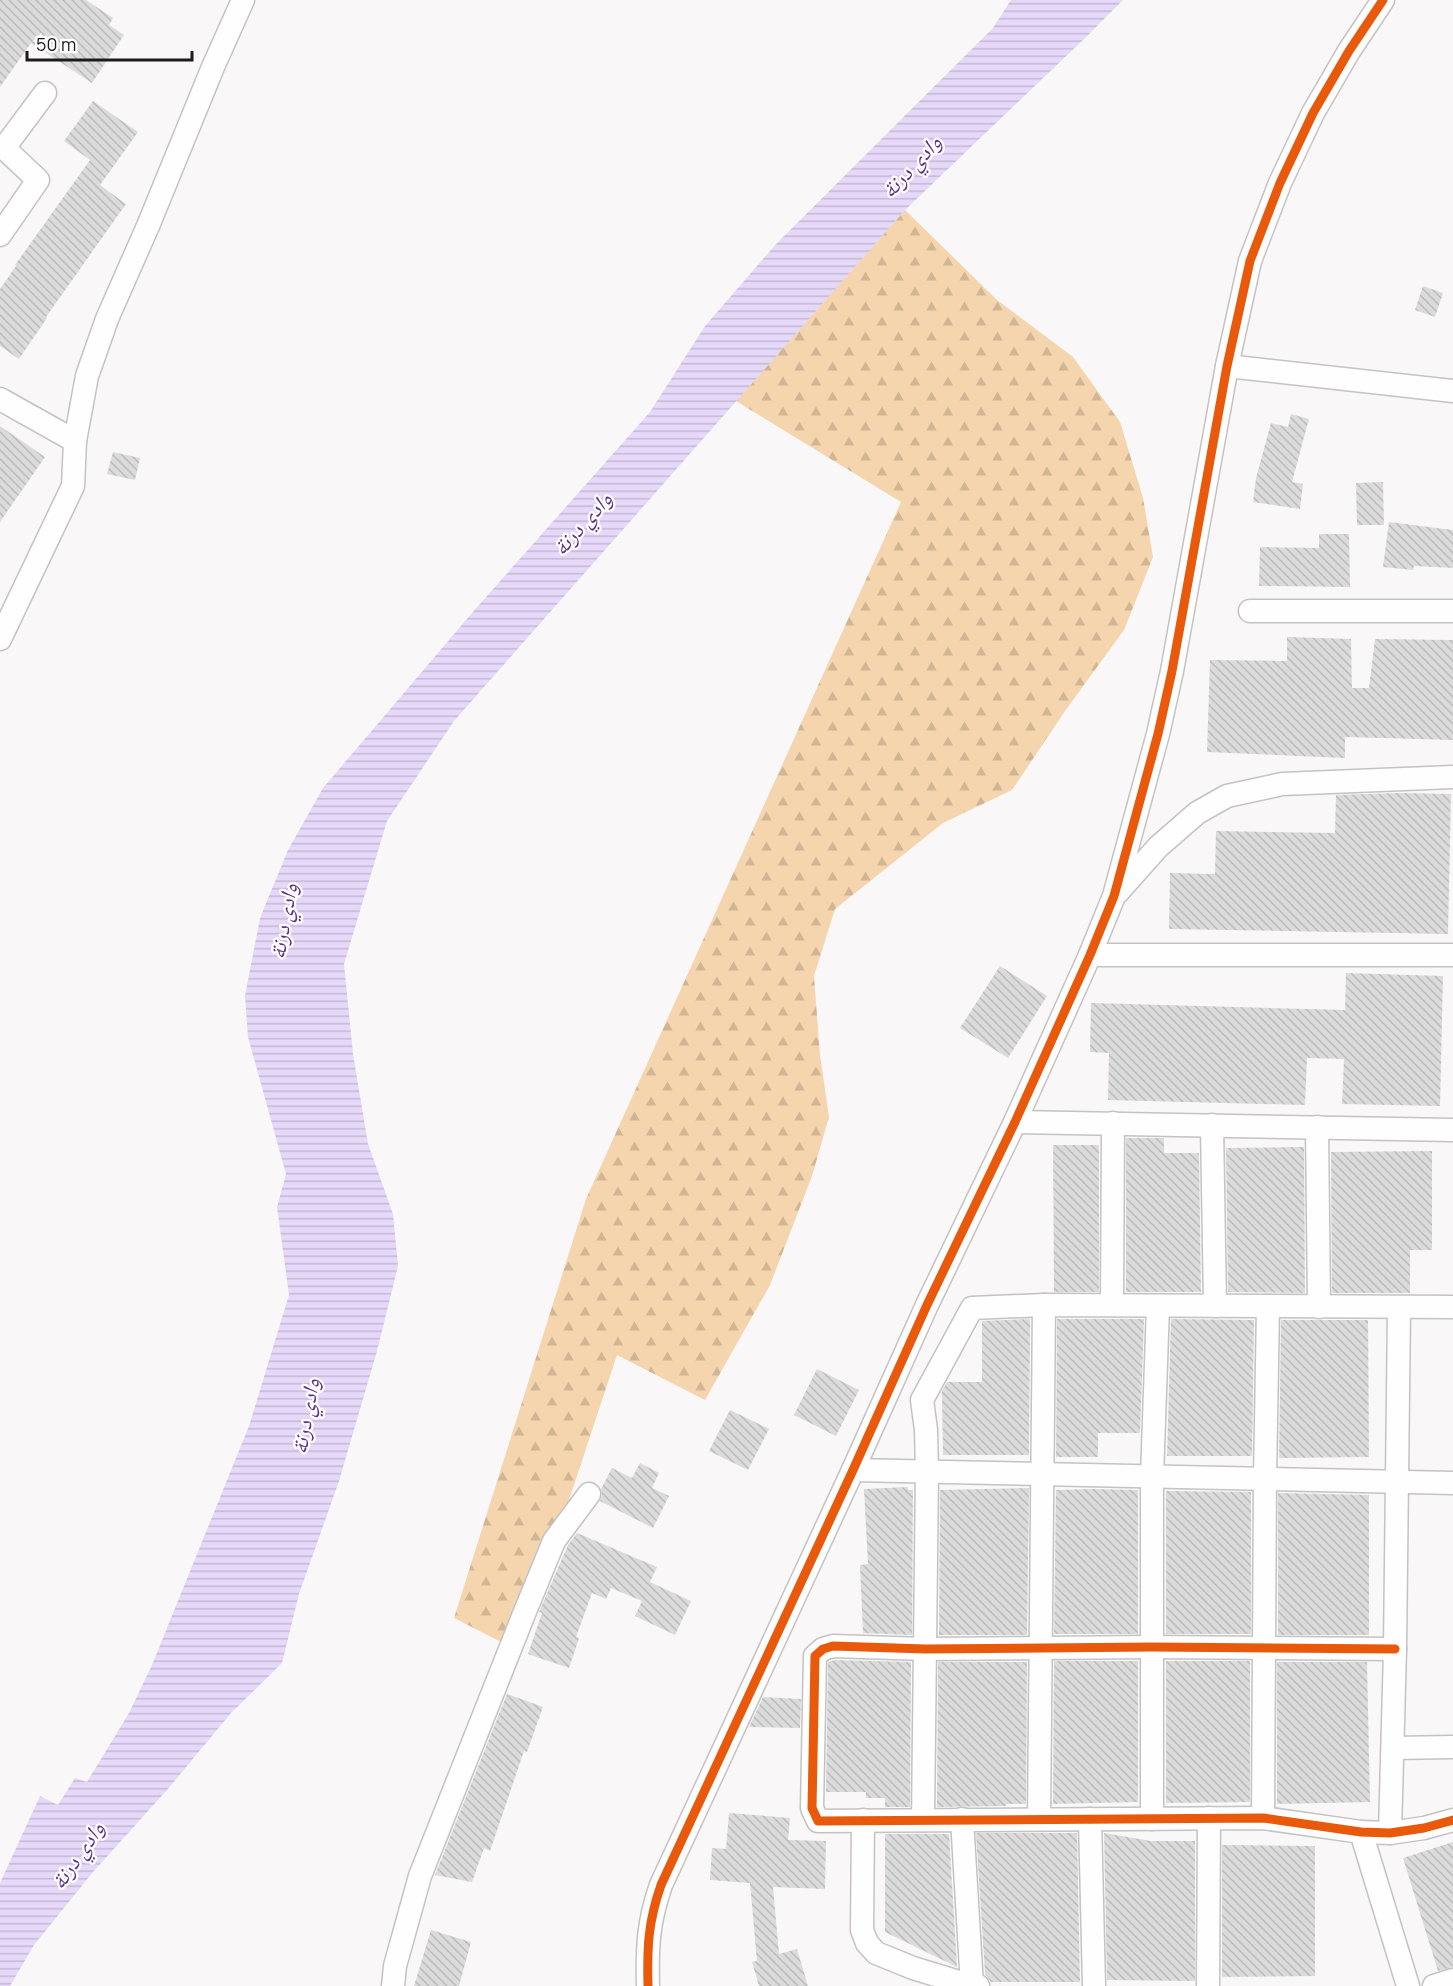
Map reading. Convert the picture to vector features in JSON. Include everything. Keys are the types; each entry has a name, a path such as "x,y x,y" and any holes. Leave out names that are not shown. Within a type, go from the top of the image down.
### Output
{"street":[{"path":"0,639 5,610 73,486 75,441 87,376 107,319 243,0"},
{"path":"648,1986 648,1932 661,1885 927,1305 1015,1122 1114,896 1158,734 1172,671 1227,366 1250,261 1280,183 1313,113 1349,51 1383,0"},
{"path":"0,236 38,180 4,148 45,93"},
{"path":"1227,366 1453,391"},
{"path":"0,399 75,441"},
{"path":"1250,611 1453,611"},
{"path":"1114,896 1166,840 1197,813 1227,796 1282,784 1453,777"},
{"path":"1090,955 1453,955"},
{"path":"1015,1122 1453,1130"},
{"path":"1112,1305 1113,1123"},
{"path":"1212,1125 1215,1306"},
{"path":"1317,1127 1319,1307"},
{"path":"1039,1819 1044,1305"},
{"path":"923,1820 927,1471 926,1430 922,1400 972,1308 1044,1305 1453,1307"},
{"path":"1152,1818 1152,1477 1158,1306"},
{"path":"1263,1818 1268,1306"},
{"path":"1390,1833 1395,1649 1399,1308"},
{"path":"853,1470 1453,1483"},
{"path":"393,1986 395,1966 420,1876 524,1614 554,1541 589,1494"},
{"path":"1395,1649 1152,1647 925,1649 833,1646 823,1649 815,1656 812,1808 818,1821 1263,1818 1361,1832 1390,1833 1424,1828 1453,1820"},
{"path":"1393,1748 1453,1747"},
{"path":"1208,1986 1209,1818"},
{"path":"1090,1819 1094,1986"},
{"path":"863,1820 862,1930 867,1943 876,1953 931,1979 978,1986"},
{"path":"962,1820 972,1986"},
{"path":"1361,1832 1402,1985"},
{"path":"1434,1986 1453,1980"}],"green space":[{"path":"905,210 997,300 1073,357 1120,422 1143,498 1153,557 1124,630 1065,711 1012,790 943,823 835,909 814,976 820,1055 829,1117 812,1176 770,1285 705,1400 617,1355 519,1651 454,1618 586,1199 901,502 736,401"}],"water":[{"name":"وادي درنة","path":"1011,0 1123,0 905,210 454,721 387,821 344,964 353,1054 368,1144 393,1214 398,1266 377,1351 339,1481 299,1594 282,1663 231,1713 167,1790 93,1872 34,1945 10,1986 0,1986 0,1883 40,1796 58,1805 75,1778 87,1782 129,1713 152,1665 249,1426 289,1295 277,1207 286,1174 248,1037 245,996 260,918 288,850 323,788 472,613 650,412 705,326 777,243 993,28"}],"building":[{"path":"0,0 86,0 113,18 109,25 124,35 92,83 31,43 0,87"},
{"path":"93,101 138,132 100,185 126,204 19,359 0,346 0,289 90,160 64,141"},
{"path":"1423,286 1443,293 1435,317 1415,310"},
{"path":"1291,414 1309,419 1292,482 1303,484 1300,509 1253,502 1256,478 1271,423 1288,427"},
{"path":"0,426 45,457 0,522"},
{"path":"113,452 140,458 135,480 107,474"},
{"path":"1383,482 1384,525 1357,525 1356,483"},
{"path":"1389,522 1453,530 1453,568 1414,566 1413,570 1383,567"},
{"path":"1319,534 1349,534 1350,587 1259,586 1260,547 1319,548"},
{"path":"1287,637 1351,639 1352,688 1369,688 1375,639 1453,640 1453,740 1345,737 1345,758 1207,752 1210,660 1287,661"},
{"path":"1451,794 1448,934 1169,929 1170,873 1215,874 1216,831 1335,833 1336,795"},
{"path":"1000,966 1047,996 1008,1058 960,1028"},
{"path":"1346,973 1443,976 1440,1106 1342,1104 1344,1059 1307,1058 1305,1105 1108,1100 1109,1053 1090,1052 1091,1003 1345,1010"},
{"path":"1126,1138 1164,1138 1164,1153 1199,1153 1201,1292 1126,1292"},
{"path":"1053,1145 1099,1145 1099,1292 1054,1292"},
{"path":"1304,1147 1305,1293 1228,1292 1226,1148"},
{"path":"1432,1151 1432,1250 1410,1250 1410,1293 1332,1293 1331,1152"},
{"path":"1030,1319 1029,1455 943,1455 942,1391 947,1382 982,1382 982,1321"},
{"path":"1057,1319 1144,1319 1140,1433 1098,1433 1098,1457 1056,1457"},
{"path":"1171,1319 1254,1320 1252,1456 1167,1456"},
{"path":"1281,1320 1368,1320 1369,1457 1279,1458"},
{"path":"817,1369 859,1390 836,1436 794,1415"},
{"path":"730,1410 769,1429 748,1470 709,1451"},
{"path":"640,1463 659,1473 652,1488 669,1496 653,1528 600,1501 601,1489 612,1468 632,1478"},
{"path":"908,1487 908,1490 913,1490 912,1635 863,1633 860,1565 868,1564 864,1489"},
{"path":"1029,1488 1027,1635 939,1635 940,1490"},
{"path":"1056,1490 1138,1490 1138,1634 1054,1634"},
{"path":"1166,1491 1251,1492 1251,1634 1166,1634"},
{"path":"1278,1493 1369,1495 1369,1635 1278,1635"},
{"path":"577,1533 657,1567 650,1582 691,1601 675,1635 635,1616 642,1601 611,1588 606,1599 592,1593 576,1637 579,1638 569,1668 528,1654 542,1613 539,1612 568,1545"},
{"path":"835,1660 911,1662 910,1807 885,1807 885,1798 866,1798 866,1792 826,1792 828,1662"},
{"path":"1054,1661 1138,1661 1138,1802 1053,1804"},
{"path":"1166,1661 1250,1661 1250,1802 1166,1803"},
{"path":"938,1662 1027,1662 1026,1804 937,1807"},
{"path":"1277,1662 1367,1662 1370,1802 1277,1804"},
{"path":"507,1694 543,1707 527,1752 524,1751 490,1851 484,1848 472,1882 435,1875"},
{"path":"763,1697 801,1699 800,1728 749,1727"},
{"path":"729,1813 790,1818 788,1840 826,1841 825,1889 773,1887 779,1954 797,1949 808,1986 759,1986 752,1962 757,1961 750,1883 710,1880 712,1848 726,1849"},
{"path":"976,1833 1077,1833 1080,1982 991,1982 985,1974"},
{"path":"1104,1833 1151,1841 1195,1841 1195,1981 1107,1980"},
{"path":"885,1834 949,1834 957,1967 885,1932"},
{"path":"1453,1842 1453,1967 1438,1971 1403,1858"},
{"path":"1222,1845 1315,1846 1315,1976 1222,1977"},
{"path":"431,1930 471,1942 459,1986 414,1986"}],"cycle path":[{"path":"648,1986 649,1935 661,1885 927,1305 1015,1122 1114,896 1158,734 1172,671 1227,366 1250,261 1280,183 1313,113 1349,51 1383,0"},
{"path":"1395,1649 1152,1647 925,1649 833,1646 823,1649 815,1656 812,1808 818,1821 1263,1818 1361,1832 1390,1833 1424,1828 1453,1820"}]}
